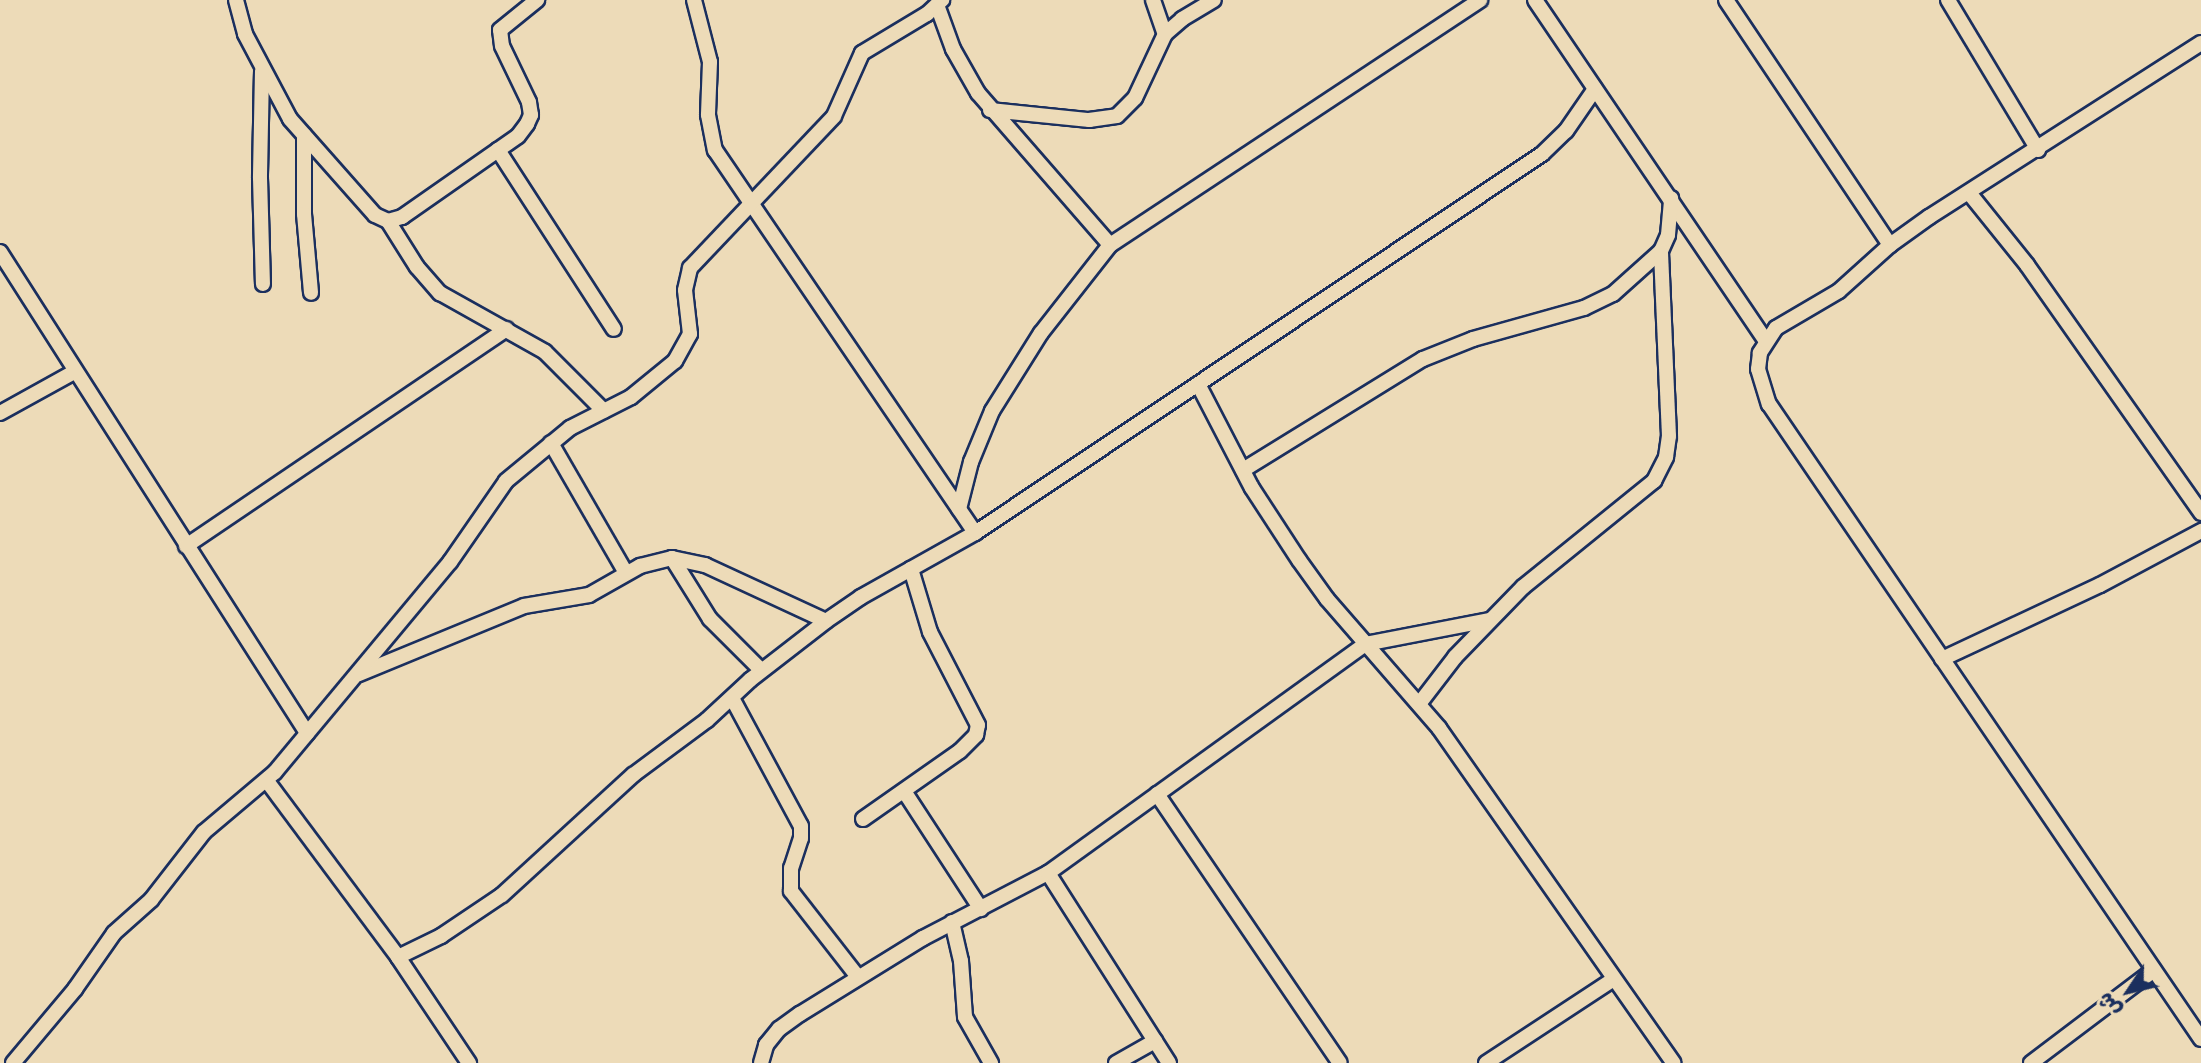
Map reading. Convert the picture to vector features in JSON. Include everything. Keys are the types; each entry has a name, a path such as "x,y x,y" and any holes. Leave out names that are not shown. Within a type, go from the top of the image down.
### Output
{"street":[{"path":"236,0 238,19 283,108 375,215 388,221 417,267 440,293 507,329 559,362 604,411"},
{"path":"388,221 402,217 518,136 531,115 524,87 502,46 500,30 537,0"},
{"path":"694,0 710,62 709,134 715,150 975,533"},
{"path":"1153,0 1165,34"},
{"path":"990,110 1089,120 1117,116 1135,98 1165,34 1182,19 1214,0"},
{"path":"959,509 982,435 1019,364 1110,245 1480,0"},
{"path":"1535,0 1765,340"},
{"path":"1726,0 1890,245"},
{"path":"1948,0 2038,150"},
{"path":"13,1063 75,989 114,933 151,900 204,832 267,781 450,562 506,481 578,422 604,411 646,386 685,348 690,334 685,290 690,268 834,116 862,53 940,2 953,49 990,110 1110,245"},
{"path":"2201,43 1890,245 1839,291 1776,328 1765,340 1758,369 1769,404 2201,1039"},
{"path":"262,71 263,284"},
{"path":"398,957 441,936 502,895 588,813 732,698 761,670 826,621 975,533 1542,154 1566,131 1595,89"},
{"path":"304,135 304,214 311,293"},
{"path":"498,150 614,329"},
{"path":"1970,194 2027,265 2201,513"},
{"path":"1243,470 1423,359 1473,339 1584,308 1613,294 1661,251 1668,235 1671,198"},
{"path":"1419,704 1455,657 1490,620 1566,550 1639,497 1654,481 1666,457 1669,409 1661,251"},
{"path":"0,252 307,733"},
{"path":"186,546 507,329"},
{"path":"0,413 74,372"},
{"path":"1198,384 1243,470 1299,560 1459,755 1674,1063"},
{"path":"551,443 626,573"},
{"path":"1942,659 2100,585 2201,531"},
{"path":"354,676 524,606 589,595 626,573 672,558 705,565 826,621"},
{"path":"672,558 710,619 761,670"},
{"path":"863,819 968,743 978,725 930,632 911,569"},
{"path":"761,1063 766,1045 779,1029 858,977 952,922 1048,873 1365,644 1490,620"},
{"path":"732,698 801,826 791,868 791,891 858,977"},
{"path":"267,781 398,957 469,1063"},
{"path":"904,791 981,909"},
{"path":"1157,794 1340,1063"},
{"path":"1048,873 1169,1063"},
{"path":"952,922 961,961 965,1017 991,1063"},
{"path":"2031,1063 2154,970"},
{"path":"1486,1063 1504,1058 1614,979"},
{"path":"1116,1063 1155,1041"}]}
